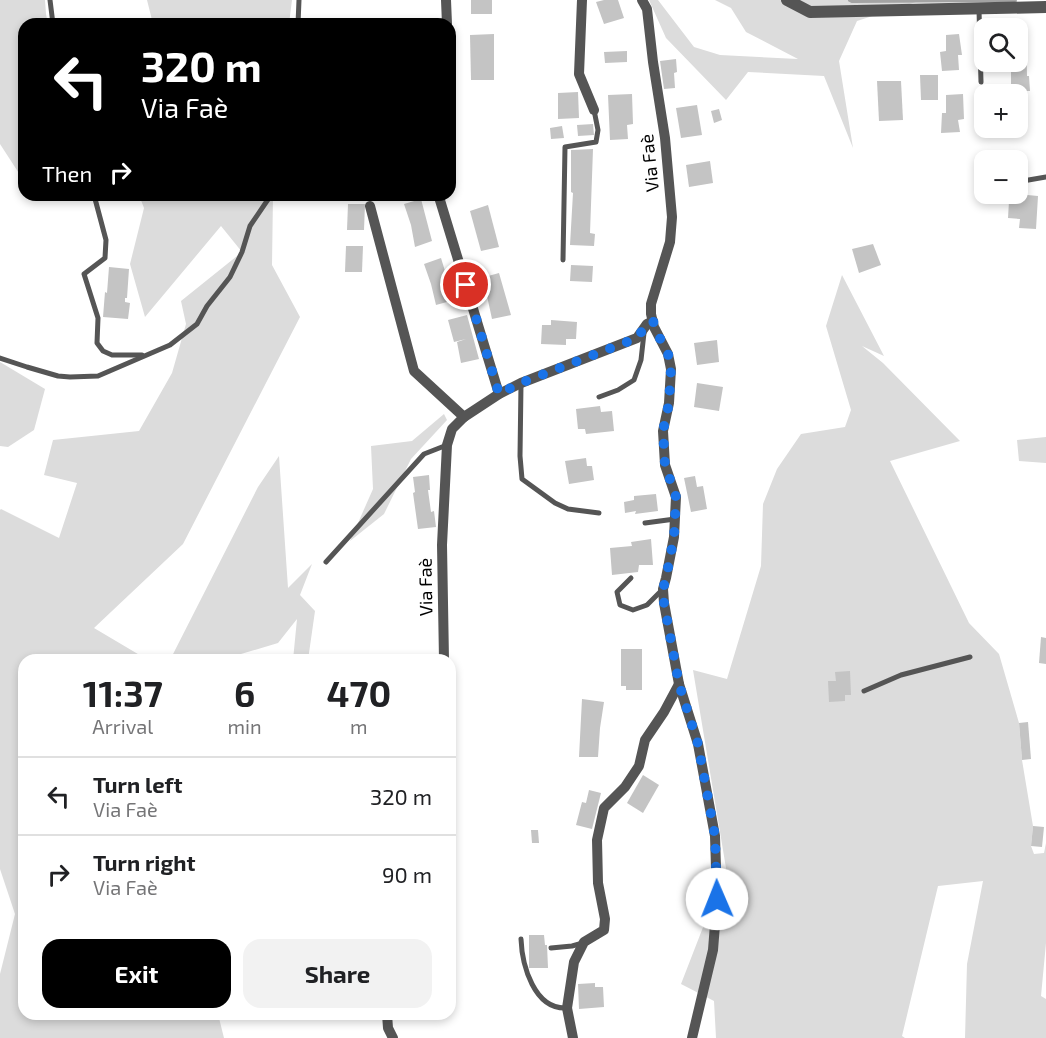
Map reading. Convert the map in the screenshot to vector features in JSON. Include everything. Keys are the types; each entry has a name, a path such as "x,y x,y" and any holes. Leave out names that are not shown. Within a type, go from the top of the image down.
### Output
{"street":[{"path":"446,0 447,18"},
{"path":"582,0 579,74 594,110"},
{"name":"Via Faè","path":"444,654 442,545 447,445 452,429 464,417 499,394 521,383 637,338 651,326 651,304 670,242 672,217 665,138 647,9 642,0"},
{"path":"787,0 810,12 1046,7"},
{"path":"440,201 499,394"},
{"path":"370,206 414,371 464,417"},
{"path":"651,326 668,354 671,369 669,403 663,431 665,465 676,497 674,537 663,589 664,603 679,684 698,744 715,836 717,899 713,950 692,1038"},
{"path":"573,1038 567,1008 574,962 584,942 603,930 605,919 598,883 597,840 604,808 625,787 639,766 645,740 679,684"},
{"path":"387,1020 388,1028 393,1038"}],"lane":[{"path":"50,0 52,18"},
{"path":"298,18 299,0"},
{"path":"978,8 981,82"},
{"path":"563,260 565,147 596,142 598,130 594,110"},
{"path":"1028,180 1046,177"},
{"path":"96,201 106,240 105,258 84,274 98,318 97,343 103,351 112,355 145,355"},
{"path":"0,358 48,374 70,377 98,376 170,345 197,324 207,306 230,277 242,252 250,226 267,201"},
{"path":"599,397 618,390 634,380 651,326"},
{"path":"521,383 522,479 555,503 568,509 599,513"},
{"path":"326,562 424,454 447,445"},
{"path":"645,523 675,519"},
{"path":"631,578 617,592 620,605 633,610 647,604 663,589"},
{"path":"864,691 901,675 970,657"},
{"path":"521,939 521,955 530,980 540,996 548,1004 567,1008"},
{"path":"551,948 584,942"}],"shaded area":[{"path":"0,0 45,0 47,18 18,18 18,172 0,144"},
{"path":"147,0 292,0 290,18 152,18"},
{"path":"649,0 658,0 694,47 720,55 798,59 746,32 731,8 715,0 922,0 857,21 839,61 853,148 824,76 748,72 726,100 666,38"},
{"path":"141,201 273,201 272,265 300,317 183,544 94,628 138,654 18,654 18,1020 220,1020 224,1038 0,1038 0,974 15,914 0,869 0,510 59,538 77,483 44,475 53,440 139,431 172,373 186,324 181,301 242,252 221,226 145,317 130,264 144,208"},
{"path":"842,275 884,356 862,346 883,363 960,441 890,461 969,623 999,654 1019,723 1022,760 1033,826 1031,846 1034,854 1044,853 1046,843 1046,943 1041,996 1046,999 1046,1038 965,1038 967,964 983,881 938,886 902,1036 905,1038 716,1038 714,1001 681,984 726,868 693,670 727,679 761,566 763,504 777,469 801,434 845,427 851,410 826,326"},
{"path":"0,362 45,389 34,430 8,447 0,446"},
{"path":"444,414 447,420 411,459 384,514 350,541 373,489 371,446 412,441"},
{"path":"1046,437 1046,463 1019,461 1017,440"},
{"path":"279,456 288,588 312,564 300,595 315,611 309,654 294,654 297,619 278,643 241,654 173,654 258,487"}],"building":[{"path":"471,0 492,0 492,14 471,14"},
{"path":"618,0 624,18 604,24 596,2"},
{"path":"494,34 494,80 471,80 470,35"},
{"path":"959,34 962,55 958,55 959,70 942,71 940,52 946,51 946,35"},
{"path":"627,51 627,62 605,63 604,52"},
{"path":"676,59 675,88 664,89 660,61"},
{"path":"1011,72 1027,72 1030,91 1028,91 1028,84 1011,84"},
{"path":"920,75 938,75 938,100 921,100"},
{"path":"877,81 901,81 903,120 879,121"},
{"path":"578,92 579,118 558,119 558,93"},
{"path":"632,94 633,124 627,125 628,139 610,140 608,95"},
{"path":"963,94 964,119 958,120 960,132 941,133 942,113 946,113 946,95"},
{"path":"697,105 702,135 681,138 676,108"},
{"path":"719,109 722,120 714,123 711,111"},
{"path":"593,124 594,135 578,136 577,125"},
{"path":"562,126 564,138 551,139 550,128"},
{"path":"593,149 590,233 595,234 594,246 570,245 573,193 571,192 571,150"},
{"path":"710,161 713,183 689,187 686,165"},
{"path":"1028,195 1038,196 1036,229 1019,228 1020,219 1008,218 1009,204 1028,204"},
{"path":"422,201 432,241 415,247 404,204"},
{"path":"348,204 365,204 364,230 347,230"},
{"path":"488,205 499,247 481,251 470,211"},
{"path":"873,244 881,265 859,273 852,249"},
{"path":"346,246 363,246 362,272 345,272"},
{"path":"441,258 454,300 436,305 424,264"},
{"path":"571,265 593,266 592,282 570,281"},
{"path":"109,267 129,269 127,298 125,298 125,302 130,303 128,319 103,317"},
{"path":"499,273 511,315 492,319 481,278"},
{"path":"467,315 479,359 461,363 457,342 466,339 454,342 448,320"},
{"path":"551,320 577,322 576,339 566,339 566,345 541,344 542,325 551,325"},
{"path":"717,340 719,362 697,365 694,343"},
{"path":"697,383 723,387 719,411 694,407"},
{"path":"600,406 601,412 612,411 614,431 586,434 585,429 578,429 576,409"},
{"path":"586,458 587,466 592,466 594,480 569,484 565,461"},
{"path":"429,475 430,490 428,490 436,527 418,529 413,477"},
{"path":"695,476 697,487 703,486 707,509 691,512 684,478"},
{"path":"656,494 658,511 625,513 624,502 634,500 634,496"},
{"path":"651,539 653,565 639,565 638,572 612,575 610,548 632,546 631,542"},
{"path":"1041,637 1046,638 1046,664 1039,663"},
{"path":"621,649 642,649 642,690 626,690 626,686 621,686"},
{"path":"850,671 851,695 845,695 845,701 829,702 828,681 836,681 835,672"},
{"path":"582,699 604,702 598,757 579,757"},
{"path":"1028,722 1031,759 1022,760 1019,723"},
{"path":"643,775 659,785 643,813 627,803"},
{"path":"589,790 601,793 592,829 576,825 582,802 586,803"},
{"path":"1033,826 1044,827 1042,847 1031,846"},
{"path":"531,830 538,830 539,843 532,843"},
{"path":"529,935 544,935 548,968 529,968"},
{"path":"595,983 595,987 603,987 604,1007 579,1009 578,984"}],"waterway":[{"path":"850,0 1015,0"}],"route":[{"path":"466,285 499,394 521,383 637,338 647,324 653,321 668,354 671,369 669,403 663,431 665,465 676,497 674,537 663,589 664,603 679,684 698,744 715,836 717,899"}]}
